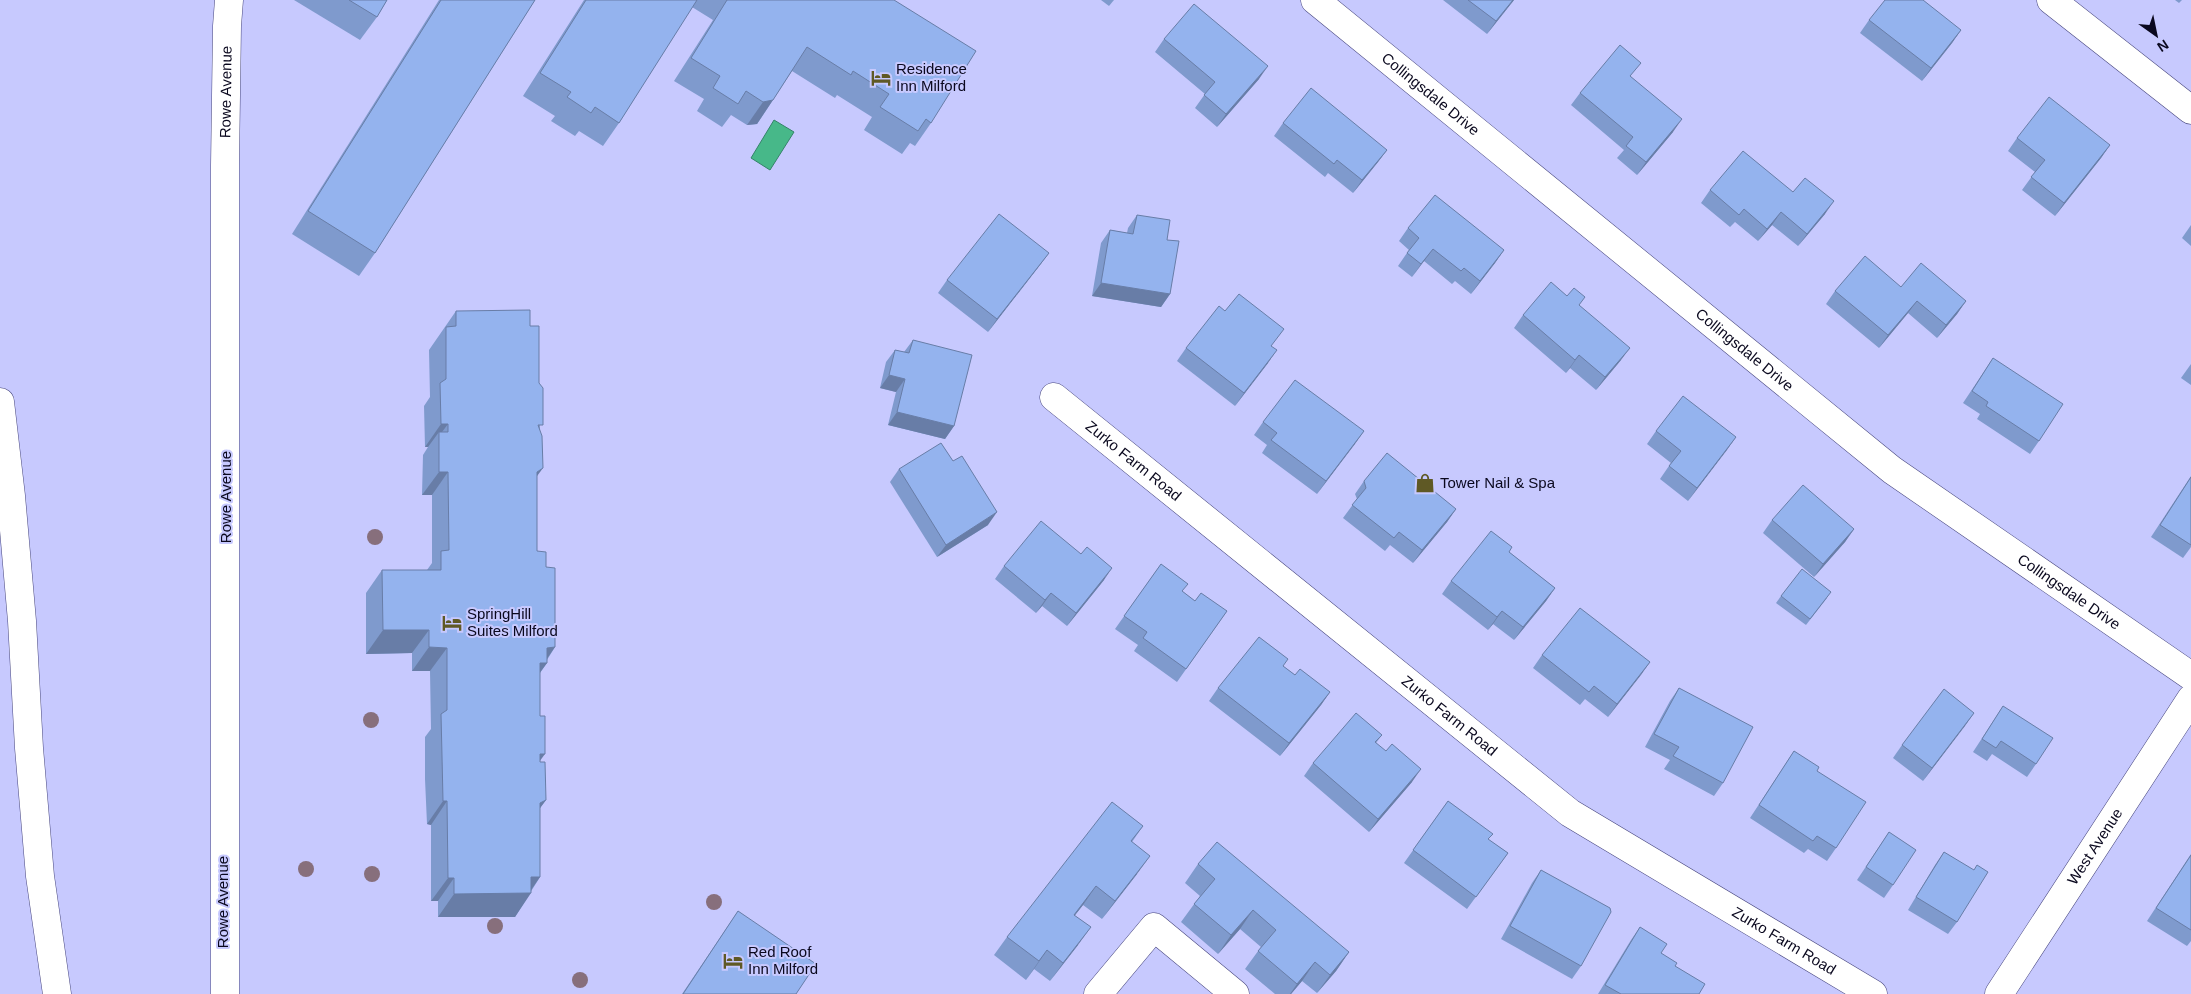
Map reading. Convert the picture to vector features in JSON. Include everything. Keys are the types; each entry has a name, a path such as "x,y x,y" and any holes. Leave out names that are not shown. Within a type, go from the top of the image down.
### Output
{"main road":[{"name":"Rowe Avenue","path":"225,994 225,165 229,0"},
{"name":"Collingsdale Drive","path":"1315,0 1892,470 2191,676"},
{"path":"2051,0 2191,110"},
{"name":"Zurko Farm Road","path":"1054,397 1570,813 1873,994"},
{"path":"0,402 11,496 22,621 40,876 57,994"},
{"name":"West Avenue","path":"1998,994 2191,699"},
{"path":"1098,994 1154,927 1236,994"}],"shaded area":[{"path":"774,120 794,132 770,170 751,158"}],"building":[{"path":"349,0 387,0 377,17"},
{"path":"441,0 535,0 375,253 308,211"},
{"path":"586,0 697,0 619,123 595,107 591,113 567,97 571,92 540,73"},
{"path":"727,0 894,0 976,51 931,123 926,119 918,131 880,107 889,94 853,71 851,75 807,47 773,100 763,102 746,91 738,104 713,88 720,76 691,58"},
{"path":"1468,0 1513,0 1496,21"},
{"path":"1885,0 1923,0 1961,30 1931,68 1869,20"},
{"path":"1194,4 1268,66 1226,114 1204,95 1215,82 1164,39"},
{"path":"1620,45 1641,63 1630,76 1682,119 1646,162 1626,146 1633,137 1580,93"},
{"path":"1311,88 1387,150 1362,180 1337,160 1334,164 1283,123"},
{"path":"2049,97 2110,145 2064,203 2031,177 2045,160 2017,138"},
{"path":"1743,151 1793,192 1805,178 1834,201 1807,234 1781,212 1767,229 1744,209 1739,215 1710,190"},
{"path":"1435,195 1504,250 1480,281 1464,268 1461,271 1433,249 1421,264 1407,253 1419,238 1408,228"},
{"path":"999,214 1049,253 997,319 947,280"},
{"path":"1137,215 1170,220 1167,240 1179,241 1170,294 1101,283 1110,230 1133,234"},
{"path":"1865,256 1901,287 1921,263 1966,301 1946,325 1917,301 1888,335 1835,291"},
{"path":"1551,282 1567,296 1574,288 1585,297 1579,305 1630,348 1605,377 1579,355 1575,360 1523,315"},
{"path":"1239,294 1284,329 1271,346 1277,350 1244,393 1186,348 1219,306 1225,311"},
{"name":"SpringHill Suites Milford","path":"530,310 530,326 539,326 539,383 543,388 543,425 538,425 542,436 543,468 537,472 537,551 546,552 546,567 555,568 555,647 547,648 547,663 540,663 540,716 545,716 545,754 540,754 540,762 545,762 546,800 540,803 540,877 531,877 531,893 454,894 454,878 448,878 447,801 443,801 441,714 447,710 447,648 429,647 429,630 383,630 382,570 441,570 441,551 449,550 448,472 439,472 439,432 448,432 448,424 441,424 440,383 446,379 446,327 456,326 456,311"},
{"path":"913,340 972,355 954,426 897,412 905,379 889,375 895,350 909,353"},
{"path":"1993,358 2063,404 2039,441 1986,406 1988,402 1972,391"},
{"path":"1295,380 1364,431 1326,481 1271,440 1277,433 1263,422"},
{"path":"1683,396 1736,437 1697,488 1669,466 1681,451 1656,431"},
{"path":"941,443 953,461 962,456 997,512 946,545 899,469"},
{"path":"1387,453 1456,509 1422,550 1399,532 1394,538 1352,505 1366,488 1364,481"},
{"path":"2191,477 2191,545 2160,525"},
{"path":"1803,485 1854,529 1823,564 1772,520"},
{"path":"1041,521 1081,554 1087,547 1112,568 1076,613 1051,593 1045,600 1004,566"},
{"path":"1491,531 1512,547 1509,552 1555,588 1523,627 1502,611 1497,617 1451,581"},
{"path":"1161,564 1188,584 1182,591 1195,601 1201,593 1227,611 1186,669 1143,638 1147,632 1124,616"},
{"path":"1802,569 1831,592 1810,619 1781,596"},
{"path":"1580,608 1650,662 1617,704 1594,686 1589,692 1542,655"},
{"path":"1259,637 1288,659 1283,666 1295,675 1300,669 1330,692 1289,743 1218,688"},
{"path":"1679,688 1753,727 1723,783 1673,756 1679,747 1654,734"},
{"path":"1944,689 1974,713 1932,768 1902,745"},
{"path":"2003,706 2053,738 2036,764 2001,741 1996,748 1982,739"},
{"path":"1356,713 1382,735 1375,742 1386,751 1392,744 1421,769 1378,819 1313,763"},
{"path":"1794,751 1819,767 1817,771 1866,802 1836,848 1817,836 1813,841 1759,805"},
{"path":"1448,801 1493,834 1488,839 1508,853 1476,897 1413,850"},
{"path":"1112,802 1143,826 1131,841 1150,856 1115,901 1096,886 1074,915 1091,927 1063,963 1047,950 1039,961 1007,937"},
{"path":"1889,832 1916,850 1893,885 1866,867"},
{"path":"1217,842 1349,952 1330,975 1315,962 1297,984 1258,951 1276,930 1253,910 1231,935 1194,904 1215,879 1198,864"},
{"path":"1944,852 1974,870 1977,865 1988,872 1957,922 1916,897"},
{"path":"2191,855 2191,930 2156,908"},
{"path":"1541,870 1610,908 1611,912 1581,966 1510,926"},
{"path":"738,911 816,964 796,994 683,994"},
{"path":"1640,927 1667,944 1661,953 1677,963 1675,966 1705,984 1699,994 1621,994 1605,985"}],"place":[{"name":"Residence Inn Milford","path":"881,78"},
{"name":"Tower Nail & Spa","path":"1425,483"},
{"name":"SpringHill Suites Milford","path":"452,623"},
{"name":"Red Roof Inn Milford","path":"733,961"}]}
